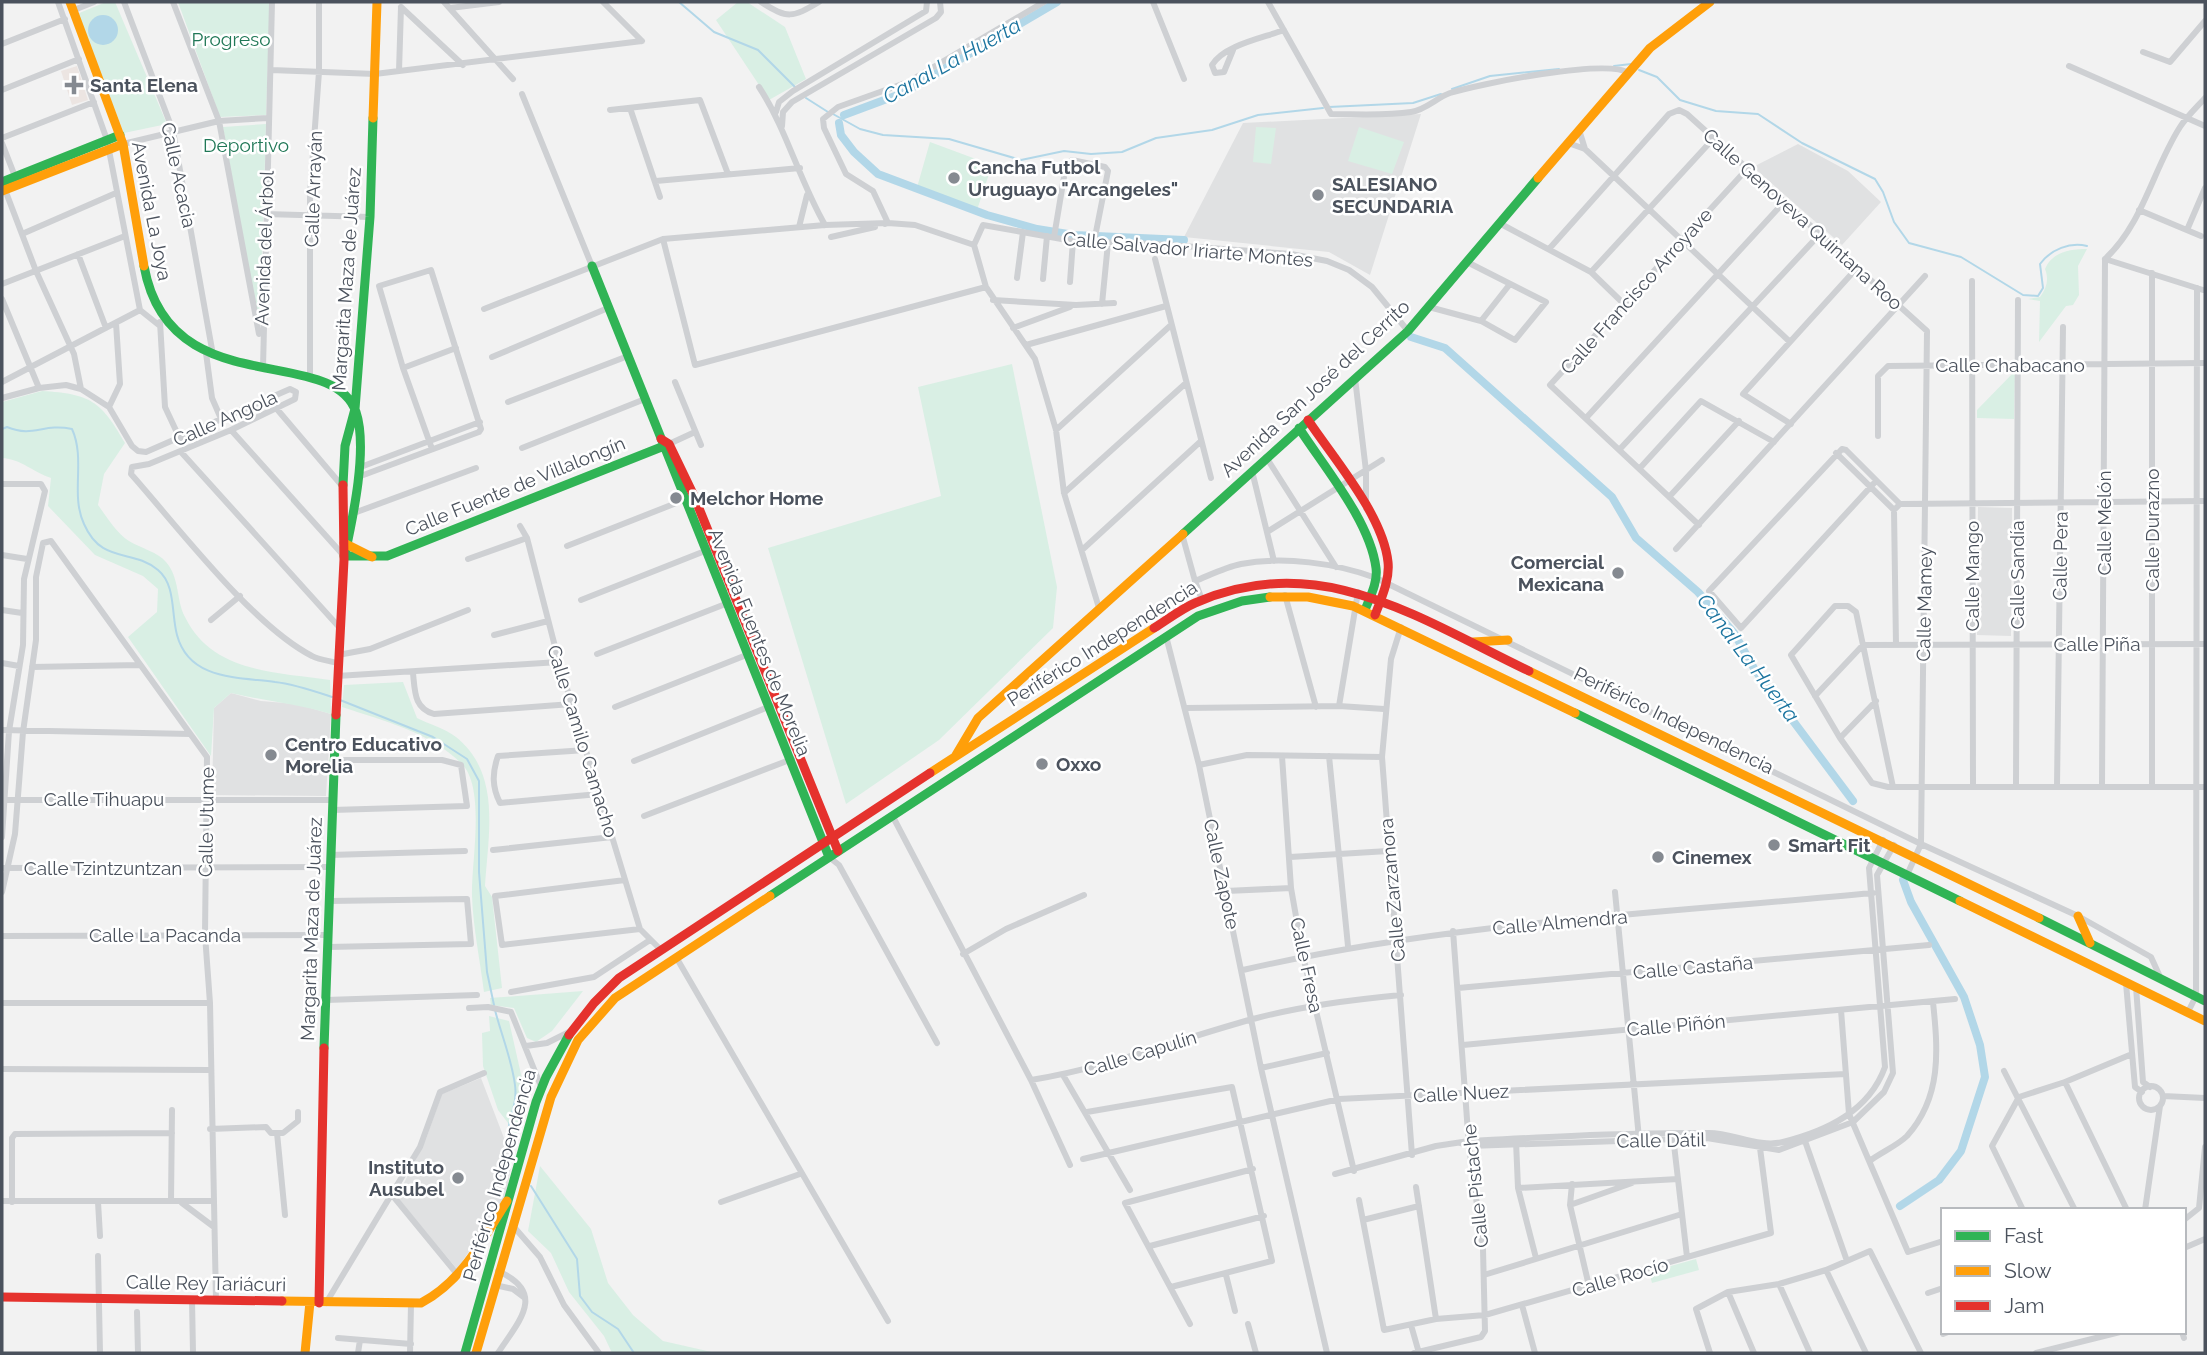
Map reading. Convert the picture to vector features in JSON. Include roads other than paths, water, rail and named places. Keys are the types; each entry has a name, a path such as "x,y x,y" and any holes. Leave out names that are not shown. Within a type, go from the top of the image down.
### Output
{"main road":[{"name":"Margarita Maza de Juárez","path":"304,1353 318,1303 339,628 344,556 354,513 358,472 359,429 355,409 370,218 377,2"},
{"name":"Avenida San José del Cerrito","path":"957,755 978,718 1408,331 1571,144 1650,48 1710,2"},
{"name":"Avenida La Joya","path":"72,6 122,139 148,281 160,315 176,332 210,354 263,368 310,376 339,392 355,409"},
{"path":"3,186 122,139"},
{"name":"Avenida Fuentes de Morelia","path":"592,266 645,399 732,602 779,703 834,835 838,851"},
{"name":"Margarita Maza de Juárez","path":"346,544 343,487 348,426 355,409"},
{"path":"1308,419 1385,545 1386,583 1375,615"},
{"path":"1299,428 1337,489 1371,552 1376,578 1365,610"},
{"name":"Calle Fuente de Villalongín","path":"344,556 373,558 664,443"},
{"path":"346,544 373,558"},
{"name":"Periférico Independencia","path":"465,1353 540,1084 569,1032 594,1001 660,949 957,755 1202,600 1249,584 1279,581 1326,582 1381,600 1883,839 2201,999"},
{"name":"Periférico Independencia","path":"476,1353 551,1097 578,1040 615,998 675,956 1166,636 1223,604 1251,597 1285,595 1326,598 1365,610 2205,1019"},
{"name":"Avenida Fuentes de Morelia","path":"732,602 747,655 767,708 829,857"},
{"path":"1470,642 1508,640"},
{"path":"2078,916 2090,943"},
{"path":"411,1304 434,1298 457,1274 510,1195 522,1194"},
{"name":"Calle Rey Tariácuri","path":"2,1297 411,1304"}],"street":[{"name":"Avenida La Joya","path":"58,2 108,144 140,310"},
{"path":"72,6 94,2"},
{"name":"Calle Acacia","path":"124,2 173,131 210,354 212,398 222,421"},
{"path":"173,2 219,121 261,347"},
{"name":"Avenida del Árbol","path":"263,368 261,347 272,2"},
{"name":"Calle Arrayán","path":"310,376 311,216 319,2"},
{"path":"444,2 513,79"},
{"path":"450,8 499,2"},
{"path":"271,70 375,74 642,41 603,2"},
{"path":"761,2 785,16 797,15 819,2"},
{"path":"825,225 808,193 782,126 779,102 916,19 926,11 928,2"},
{"path":"779,112 936,18 941,12 940,2"},
{"path":"888,223 873,191 846,174 824,128 823,119 831,111 908,82 1044,2"},
{"path":"1153,2 1184,79"},
{"path":"1268,2 1330,113 1410,112 1446,94 1491,81 1533,75 1603,68 1623,69 1629,73"},
{"path":"399,71 401,7 463,65"},
{"path":"2,44 65,19"},
{"path":"2143,52 2170,62 2205,21"},
{"path":"1233,50 1284,30"},
{"path":"2,90 79,59"},
{"path":"2069,66 2205,126"},
{"path":"759,87 779,112"},
{"path":"799,88 804,95"},
{"name":"Avenida Fuentes de Morelia","path":"522,94 592,266"},
{"path":"2105,259 2117,248 2188,118 2205,98"},
{"path":"610,110 700,100 728,174"},
{"path":"17,181 2,141 94,102"},
{"path":"630,108 660,197"},
{"name":"Calle Genoveva Quintana Roo","path":"1614,176 1669,114 1678,110 1687,114 1927,331"},
{"path":"122,139 219,121 268,118"},
{"path":"1580,133 1585,149"},
{"path":"1591,272 1714,138"},
{"path":"1571,144 1585,149 1790,342"},
{"path":"1043,279 1066,165 1072,160 1105,167 1108,171 1095,241"},
{"path":"656,181 800,168"},
{"name":"Calle Francisco Arroyave","path":"1699,525 1550,385 1747,169"},
{"path":"1549,249 1614,176"},
{"path":"3,186 36,271 71,346 81,389"},
{"path":"2187,230 2205,188"},
{"path":"22,234 116,193"},
{"path":"799,227 808,193"},
{"path":"1586,418 1784,202"},
{"path":"2139,210 2201,236"},
{"path":"265,214 370,218"},
{"path":"831,237 888,223"},
{"path":"484,309 663,239 825,225 888,223 915,225 974,245 986,287 1035,359 1056,430 1064,493 1099,608"},
{"path":"1501,224 1591,272 1624,304"},
{"name":"Calle Salvador Iriarte Montes","path":"974,245 983,225 1073,241 1291,254 1326,261 1349,270 1372,286 1408,331"},
{"path":"1017,278 1023,232"},
{"path":"1620,449 1819,234"},
{"path":"2,284 125,236"},
{"path":"663,239 695,365 986,287"},
{"path":"1070,282 1073,241"},
{"path":"1102,304 1108,243"},
{"path":"78,254 106,328"},
{"path":"1155,259 1211,478"},
{"path":"2105,259 2200,289 2201,999 2191,1014"},
{"name":"Calle Melón","path":"2102,786 2105,259"},
{"path":"1429,307 1481,321 1515,340 1546,302 1466,262"},
{"path":"1791,424 1743,394 1856,269"},
{"path":"358,472 432,449 479,432 481,422 431,270 379,286 403,368 432,449"},
{"name":"Calle Durazno","path":"2152,273 2152,786"},
{"path":"1676,549 1925,276"},
{"name":"Calle Mango","path":"1972,281 1973,787"},
{"path":"1481,321 1510,284"},
{"path":"2,299 39,387"},
{"path":"993,300 1076,305 1114,303"},
{"name":"Calle Sandía","path":"2017,786 2018,300"},
{"path":"1013,328 1076,305"},
{"path":"1026,345 1166,306"},
{"path":"492,357 608,308"},
{"path":"2,383 140,310 160,326"},
{"path":"160,315 165,407 180,439"},
{"path":"109,407 120,384 116,323"},
{"path":"1056,430 1171,325"},
{"name":"Calle Pera","path":"2057,786 2063,327"},
{"name":"Calle Mamey","path":"1907,875 1921,844 1927,331"},
{"path":"403,368 456,348"},
{"path":"508,402 628,356"},
{"name":"Calle Chabacano","path":"1878,436 1878,376 1888,366 2201,363"},
{"path":"1355,378 1366,471 1366,510"},
{"path":"675,382 701,445"},
{"path":"1064,493 1186,383"},
{"name":"Calle Angola","path":"2,398 39,387 66,385 81,389 109,407 138,451 146,452 290,389 296,392 295,399 231,430 181,452 132,467 131,474 240,596"},
{"path":"522,448 645,399"},
{"path":"1640,468 1701,401 1774,442"},
{"path":"276,408 343,487"},
{"path":"1669,496 1739,421"},
{"path":"358,472 481,422"},
{"path":"231,430 344,556"},
{"path":"664,443 695,432"},
{"path":"1082,550 1200,442"},
{"path":"1877,481 1741,628 1709,591 1836,453 1846,450 1877,481 1900,504"},
{"path":"181,452 339,628"},
{"path":"1836,453 1894,510 1896,645"},
{"path":"1266,457 1336,567"},
{"path":"1267,532 1382,460"},
{"path":"354,513 476,468"},
{"path":"1252,471 1274,561"},
{"path":"2,484 41,484 45,491 27,559 22,613 23,645 6,730 2,837"},
{"path":"567,545 689,498"},
{"path":"1894,510 1900,504 1925,503 2201,501"},
{"name":"Calle Camilo Camacho","path":"520,526 527,538 559,662 640,929 660,949"},
{"path":"1182,534 1202,600"},
{"path":"468,559 527,538"},
{"path":"330,540 346,544"},
{"name":"Calle Utume","path":"32,667 36,640 36,577 43,543 51,541 207,757 205,935 210,1003 210,1129 216,1301"},
{"path":"581,600 710,549"},
{"path":"2,555 27,559"},
{"path":"1195,581 1239,564 1274,561 1336,567 1376,578 1529,650 1921,844 2078,916 2151,957 2161,979"},
{"path":"1339,706 1358,592"},
{"path":"1285,595 1316,706"},
{"path":"211,621 240,596 273,628 313,657 338,659 468,610"},
{"path":"597,654 732,602"},
{"path":"1893,787 1856,612 1848,606 1835,606 1791,655 1840,738 1872,783 1893,787 2201,787"},
{"path":"2,610 22,613"},
{"path":"494,635 548,621"},
{"name":"Calle Zarzamora","path":"1401,627 1391,659 1384,709 1382,757 1412,1155"},
{"name":"Calle Zapote","path":"1166,636 1199,765 1261,1068 1327,1353"},
{"name":"Calle Piña","path":"1863,645 2201,644"},
{"path":"1815,696 1863,645"},
{"path":"615,707 757,651"},
{"path":"337,679 559,662"},
{"path":"2,663 19,666"},
{"path":"2,892 18,800 32,667 140,665"},
{"path":"413,673 417,704 424,711 434,714 572,704"},
{"path":"1585,696 1591,682"},
{"path":"1840,738 1876,701"},
{"path":"634,761 779,703"},
{"path":"1186,708 1339,706 1384,709"},
{"path":"6,730 23,733 190,734"},
{"path":"586,750 498,756 492,772 495,793 500,803 599,794"},
{"path":"644,816 800,755"},
{"path":"1199,765 1247,755 1382,757"},
{"name":"Calle Fresa","path":"1282,756 1291,888 1303,956 1354,1171"},
{"path":"1329,756 1348,946"},
{"name":"Calle Tihuapu","path":"3,800 206,799 332,805 467,806 461,765 442,760 334,760"},
{"path":"892,815 1031,1080 1070,1164"},
{"path":"493,850 612,837"},
{"name":"Calle Dátil","path":"1673,1136 1707,1138 1779,1150 1863,1106 1878,1087 1885,1067 1869,869 1883,839"},
{"name":"Calle Dátil","path":"1335,1174 1412,1155 1436,1146 1460,1143 1713,1133 1770,1143 1804,1138 1853,1122 1884,1092 1893,1073 1877,875 1894,845"},
{"path":"330,855 465,851"},
{"path":"838,851 839,865"},
{"path":"1290,857 1388,851"},
{"path":"829,857 839,865 937,1043"},
{"name":"Calle Tzintzuntzan","path":"6,868 330,867"},
{"path":"625,880 495,896 502,945 640,929"},
{"path":"1226,891 1291,888"},
{"path":"1615,892 1639,1137"},
{"name":"Calle Almendra","path":"1243,970 1348,946 1453,931 1879,893"},
{"path":"963,954 1006,929 1084,895"},
{"path":"328,947 471,944 467,899 329,901"},
{"name":"Calle Pistache","path":"1453,931 1464,1045 1469,1144 1484,1275 1485,1315"},
{"name":"Calle La Pacanda","path":"2,936 328,935"},
{"path":"512,992 594,977 650,940"},
{"name":"Calle Castaña","path":"1458,988 1929,945"},
{"path":"675,956 888,1321"},
{"path":"2126,981 2135,1087 2142,1092"},
{"path":"2136,987 2143,1082 2157,1088 2163,1096"},
{"path":"326,1000 477,995"},
{"name":"Calle Capulín","path":"1031,1080 1063,1075 1315,1004 1401,995"},
{"name":"Calle Piñón","path":"1464,1045 1955,999"},
{"path":"1871,1160 1906,1137 1934,1090 1937,1048 1933,1002"},
{"path":"2,1003 210,1003"},
{"path":"469,1008 488,1007 511,1012 540,1084"},
{"path":"1841,1010 1849,1114 1871,1160 1908,1252 1941,1242"},
{"path":"526,1046 547,1043 569,1032"},
{"path":"2131,1042 2140,1041"},
{"path":"1261,1068 1327,1053"},
{"path":"2022,1208 1992,1146 2019,1097 2065,1082 2132,1054"},
{"path":"2,1069 210,1070"},
{"path":"2004,1070 2074,1208"},
{"path":"318,1303 393,1196 420,1147 440,1093 484,1073"},
{"name":"Calle Nuez","path":"1083,1159 1339,1099 1634,1086 1846,1073"},
{"path":"1063,1075 1077,1104 1083,1105 1130,1190"},
{"path":"2065,1082 2126,1208"},
{"path":"1087,1112 1232,1087 1264,1216 1272,1261 1171,1287"},
{"path":"2150,1087 2142,1092 2140,1099 2143,1106 2149,1110 2160,1106"},
{"path":"2163,1096 2205,1098"},
{"path":"2146,1208 2163,1096"},
{"path":"171,1201 172,1110"},
{"path":"210,1129 265,1127 271,1133 283,1133 298,1121 298,1112"},
{"path":"12,1202 12,1138 15,1134 172,1133"},
{"path":"277,1133 285,1215"},
{"path":"1673,1136 1686,1257"},
{"path":"1804,1138 1847,1261"},
{"path":"1516,1142 1518,1188 1536,1258"},
{"path":"2186,1218 2199,1208 2205,1147"},
{"name":"Calle Rocío","path":"1363,1220 1384,1330 1436,1319 1485,1315 1772,1233 1760,1148"},
{"path":"1190,1324 1150,1245 1125,1203 1253,1169"},
{"path":"721,1202 800,1174"},
{"path":"1518,1188 1678,1179"},
{"path":"1570,1205 1641,1180"},
{"path":"1572,1184 1570,1205 1589,1286"},
{"path":"1416,1187 1436,1319"},
{"path":"393,1196 457,1274"},
{"path":"1359,1200 1363,1220 1419,1206"},
{"path":"2,1202 212,1201"},
{"path":"98,1202 100,1236"},
{"path":"182,1202 214,1227"},
{"path":"1484,1275 1682,1214"},
{"path":"1150,1245 1264,1216"},
{"path":"513,1225 540,1257 564,1305 598,1353"},
{"path":"2186,1247 2205,1239"},
{"path":"1710,1353 1696,1309 1728,1292 1779,1284 1826,1270 1870,1251 1921,1353"},
{"path":"97,1256 100,1353"},
{"path":"1826,1270 1866,1353"},
{"path":"498,1272 517,1281 525,1298 526,1308 520,1322 498,1353"},
{"path":"1226,1275 1235,1311"},
{"path":"1779,1284 1810,1353"},
{"path":"494,1285 513,1289 525,1298"},
{"path":"1928,1293 1941,1289"},
{"path":"1728,1292 1754,1353"},
{"path":"192,1300 193,1353"},
{"path":"410,1353 411,1304"},
{"path":"1522,1306 1535,1353"},
{"path":"137,1312 138,1353"},
{"path":"1410,1325 1417,1353 1481,1337 1485,1331 1485,1315"},
{"path":"1248,1324 1256,1353"},
{"path":"2036,1353 2112,1334"},
{"path":"338,1338 411,1345"},
{"path":"358,1353 360,1340"}],"water":[{"path":"103,15 114,19 118,30 114,41 103,45 92,41 88,30 92,19"}],"waterway":[{"path":"679,2 714,32 758,50 795,87"},
{"name":"Canal La Huerta","path":"844,115 903,93 1057,2"},
{"path":"1614,66 1631,64"},
{"path":"1452,89 1490,76 1559,69"},
{"path":"1639,70 1657,77 1680,100 1716,111 1758,114 1802,143 1875,179 1894,222 1909,243 1961,257 2023,295 2038,296 2043,288 2040,264 2050,254 2068,246 2087,246"},
{"path":"1329,107 1413,103 1441,94"},
{"path":"806,98 828,112"},
{"path":"833,114 860,129 883,135 949,139 1021,160 1064,151 1091,154 1122,152 1156,138 1212,130 1258,115 1323,108"},
{"name":"Canal La Huerta","path":"839,123 841,135 854,152 878,174 987,215 1037,229 1074,235 1184,240"},
{"name":"Canal La Huerta","path":"1411,337 1445,348 1612,497 1636,538 1698,592 1734,633 1755,670 1853,801"},
{"path":"2,429 72,429 78,453 78,501 84,524 91,537 108,551 148,563 164,576 170,591 177,635 183,650 192,661 216,674 289,684 332,697"},
{"path":"340,700 433,737 467,759 479,781 479,872 487,972 494,1005"},
{"name":"Canal La Huerta","path":"1900,1206 1939,1180 1961,1151 1985,1077 1980,1045 1964,997 1911,902 1903,880"},
{"path":"495,1010 514,1076 515,1095 508,1138 516,1160"},
{"path":"531,1186 577,1259 580,1296 592,1312 618,1329 634,1353"}],"place":[{"name":"Santa Elena","path":"74,85"},
{"name":"Cancha Futbol Uruguayo \"Arcangeles\"","path":"954,178"},
{"name":"SALESIANO SECUNDARIA","path":"1318,195"},
{"name":"Melchor Home","path":"676,498"},
{"name":"Comercial Mexicana","path":"1618,573"},
{"name":"Centro Educativo Morelia","path":"271,755"},
{"name":"Oxxo","path":"1042,764"},
{"name":"Smart Fit","path":"1774,845"},
{"name":"Cinemex","path":"1658,857"},
{"name":"Instituto Ausubel","path":"458,1178"}],"park label":[{"name":"Progreso","path":"231,39"},
{"name":"Deportivo","path":"246,145"}]}
